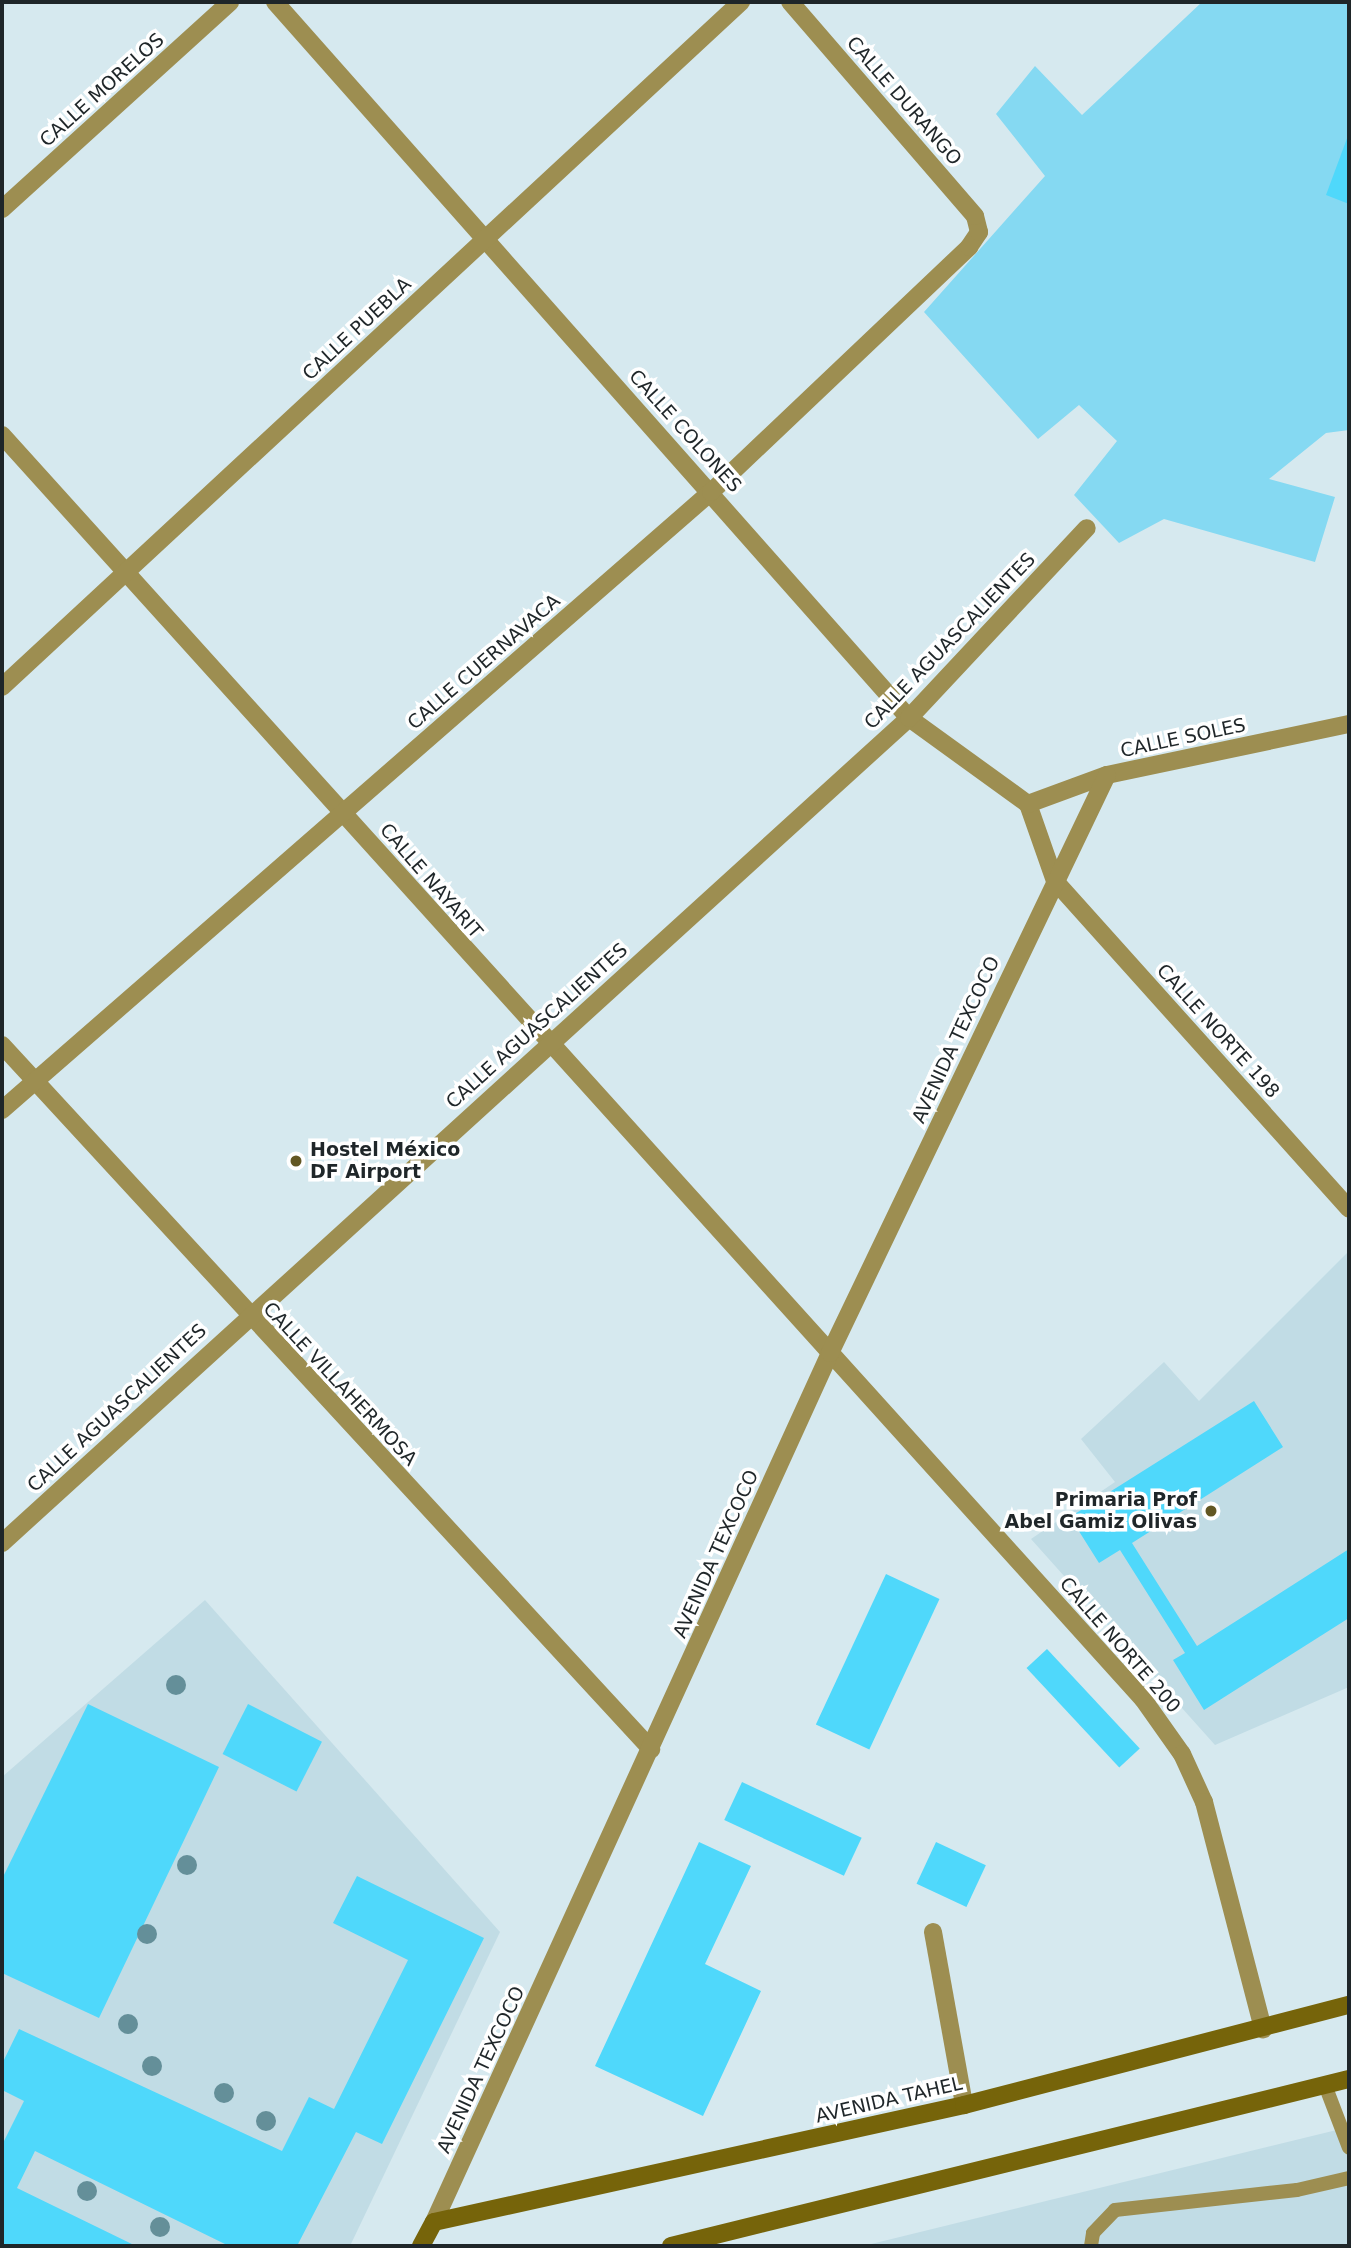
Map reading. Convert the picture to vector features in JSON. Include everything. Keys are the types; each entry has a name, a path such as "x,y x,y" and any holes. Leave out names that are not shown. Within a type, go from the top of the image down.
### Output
{"street":[{"name":"CALLE MORELOS","path":"2,209 230,2"},
{"name":"CALLE COLONES","path":"275,2 909,718 1028,804"},
{"name":"CALLE PUEBLA","path":"2,687 741,2"},
{"name":"CALLE DURANGO","path":"790,2 975,216 979,232"},
{"name":"CALLE CUERNAVACA","path":"2,1110 711,492 979,232"},
{"name":"CALLE NAYARIT","path":"2,435 343,813 547,1046 830,1353"},
{"name":"CALLE AGUASCALIENTES","path":"2,1544 247,1315 909,718 1087,528"},
{"name":"CALLE SOLES","path":"1028,804 1107,775 1349,724"},
{"name":"AVENIDA TEXCOCO","path":"421,2246 651,1749 830,1353 1107,775"},
{"path":"1028,804 1055,881"},
{"name":"CALLE NORTE 198","path":"1055,881 1349,1209"},
{"name":"CALLE VILLAHERMOSA","path":"2,1045 247,1315 651,1749"},
{"name":"CALLE NORTE 200","path":"830,1353 1143,1699 1182,1754 1204,1802 1263,2028"},
{"path":"933,1932 964,2105"},
{"name":"AVENIDA TAHEL","path":"434,2222 964,2105 1349,2006"},
{"path":"671,2246 1349,2079"}],"lane":[{"path":"1325,2085 1349,2148"},
{"path":"1091,2246 1093,2232 1115,2210 1297,2190 1349,2178"}],"shaded area":[{"path":"1202,2 1349,2 1349,430 1326,433 1269,479 1335,497 1315,562 1164,519 1119,543 1074,495 1117,441 1079,405 1038,439 924,312 1045,176 996,114 1035,66 1082,115"},
{"name":"Primaria Prof Abel Gamiz Olivas","path":"1347,1253 1349,1687 1215,1745 1031,1539 1115,1482 1081,1439 1164,1362 1199,1401"},
{"path":"205,1600 500,1932 350,2246 2,2246 2,1777"},
{"path":"1349,2127 1349,2246 863,2246 1046,2201"}],"building":[{"path":"1349,133 1349,204 1326,195"},
{"path":"1254,1401 1283,1447 1132,1543 1197,1646 1349,1549 1349,1618 1204,1710 1173,1660 1185,1653 1120,1550 1099,1563 1070,1517"},
{"path":"886,1574 939,1599 869,1749 816,1724"},
{"path":"1047,1649 1140,1748 1119,1768 1027,1668"},
{"path":"88,1704 219,1767 99,2018 2,1973 2,1879"},
{"path":"248,1704 322,1742 297,1792 223,1754"},
{"path":"742,1782 862,1838 844,1876 724,1820"},
{"path":"699,1842 751,1866 705,1964 761,1991 703,2116 595,2066"},
{"path":"936,1842 986,1865 966,1907 917,1884"},
{"path":"357,1876 484,1938 382,2144 356,2132 297,2246 229,2246 35,2151 17,2188 136,2246 2,2246 2,2145 24,2101 2,2090 2,2064 19,2029 282,2151 309,2097 334,2109 408,1960 333,1923"}],"place":[{"name":"Hostel México DF Airport","path":"296,1161"},
{"name":"Primaria Prof Abel Gamiz Olivas","path":"1211,1511"}]}
